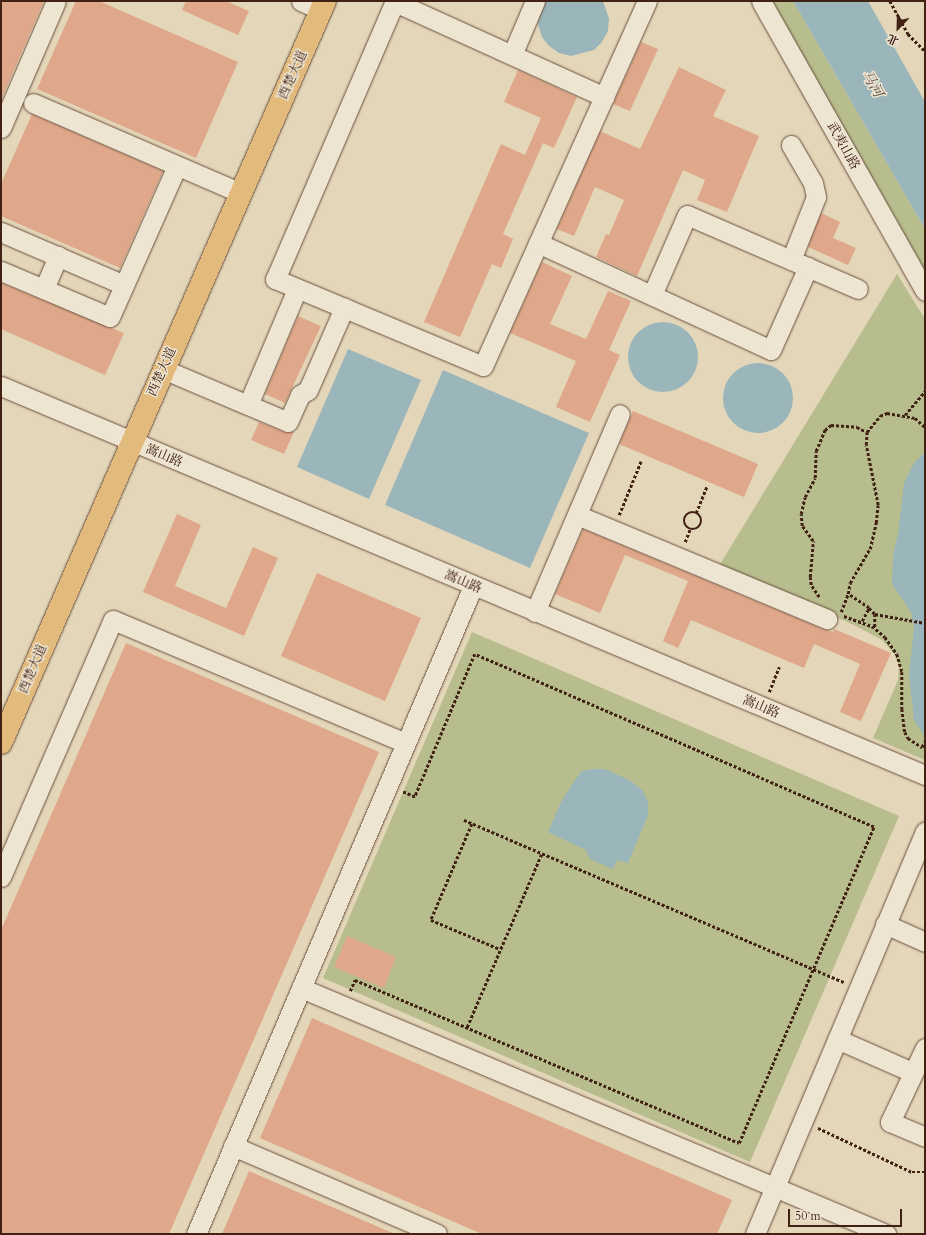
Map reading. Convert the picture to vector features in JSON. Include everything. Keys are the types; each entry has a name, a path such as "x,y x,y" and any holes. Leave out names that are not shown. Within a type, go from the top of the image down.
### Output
{"main road":[{"name":"西楚大道","path":"1,742 323,5"}],"street":[{"path":"1,128 56,1"},
{"path":"301,1 323,5"},
{"path":"512,55 535,1"},
{"path":"604,96 395,2 275,279 483,366 647,1"},
{"name":"武夷山路","path":"761,1 925,291"},
{"path":"33,103 241,193"},
{"path":"791,145 813,183 816,197 791,260"},
{"path":"1,271 110,318 177,166"},
{"path":"652,295 687,215 858,289"},
{"path":"1,232 124,285"},
{"path":"538,243 771,350 808,267"},
{"path":"44,289 58,256"},
{"path":"248,405 297,289"},
{"path":"164,369 288,422 300,395 308,390 344,308"},
{"name":"嵩山路","path":"1,386 925,775"},
{"path":"535,612 620,414"},
{"path":"577,515 612,530 831,612"},
{"path":"196,1234 473,586"},
{"path":"1,877 113,620 405,743"},
{"path":"755,1234 925,831"},
{"path":"886,924 925,942"},
{"path":"301,988 775,1186 886,1234"},
{"path":"837,1039 912,1072"},
{"path":"925,1048 912,1072 890,1122 925,1137"},
{"path":"233,1146 437,1234"}],"path":[{"path":"890,1 908,34 925,51"},
{"path":"905,415 925,391"},
{"path":"831,612 848,594 850,583 870,549 877,517 878,504 866,445 867,432 880,416 887,413 915,418 925,427"},
{"path":"867,432 857,427 831,425 826,430 816,451 815,478 805,497 801,514 802,526 813,541 809,567 811,585 831,612 862,621 876,629 885,637 900,661 903,725 908,738 922,747 925,741"},
{"path":"612,530 641,461"},
{"path":"696,513 707,486"},
{"path":"696,513 702,523 698,528 690,530 684,524 685,518 688,514 696,513"},
{"path":"848,594 869,608 875,614 925,623"},
{"path":"862,621 869,608"},
{"path":"875,614 876,629"},
{"path":"344,1006 355,980 739,1143 874,827 475,654 415,797 388,785"},
{"path":"763,708 780,667"},
{"path":"464,820 859,988"},
{"path":"472,824 431,920 500,949"},
{"path":"466,1027 542,853"},
{"path":"802,1121 912,1172 925,1172"}],"green space":[{"path":"769,1 793,1 925,229 925,277"},
{"path":"897,274 925,319 925,760 873,738 898,680 899,667 895,655 882,640 854,625 719,566"},
{"path":"472,632 899,816 750,1162 323,978"}],"water":[{"path":"544,1 603,1 609,19 608,31 602,42 594,50 571,56 559,53 549,46 542,37 538,25 539,13"},
{"name":"马河","path":"793,1 868,1 925,102 925,229"},
{"path":"663,322 676,325 688,332 695,344 698,357 695,370 688,382 676,389 663,392 650,389 638,382 631,370 628,357 631,344 638,332 650,325"},
{"path":"348,349 421,380 369,499 297,467"},
{"path":"751,363 765,363 778,369 787,378 791,384 793,398 791,412 783,423 772,431 765,433 751,433 744,431 733,423 725,412 723,405 723,391 725,384 733,373 744,365"},
{"path":"443,370 589,433 530,568 385,505"},
{"path":"925,452 925,737 914,720 909,675 914,627 911,612 892,584 893,555 898,534 904,483 914,463"},
{"path":"605,769 631,781 643,791 648,802 648,815 628,863 617,860 613,869 590,859 586,850 548,832 561,802 575,780 582,771"}],"building":[{"path":"1,1 44,1 1,100"},
{"path":"76,1 99,1 238,62 196,158 37,89"},
{"path":"186,1 226,1 249,11 238,35 182,10"},
{"path":"641,42 658,49 630,111 613,104"},
{"path":"679,67 726,90 713,116 759,136 727,212 697,200 705,180 683,170 637,276 596,257 606,234 609,235 624,200 595,187 574,236 557,229 600,131 640,149"},
{"path":"518,70 577,97 554,148 543,143 503,234 513,239 501,268 492,264 460,337 424,322 501,144 525,155 541,118 504,102"},
{"path":"32,114 163,171 120,268 1,216 1,184"},
{"path":"821,213 840,222 833,238 856,248 848,265 808,247"},
{"path":"542,262 572,276 550,324 586,339 608,291 631,301 609,350 620,355 590,422 556,407 576,361 510,333"},
{"path":"1,283 124,333 105,375 1,329"},
{"path":"298,316 321,326 285,403 265,394"},
{"path":"633,411 758,464 744,497 619,444"},
{"path":"259,422 284,432 294,432 284,454 251,440"},
{"path":"177,514 201,525 175,586 226,608 253,547 278,558 244,636 143,592"},
{"path":"583,529 823,629 833,632 834,629 891,653 861,721 840,712 860,664 814,644 804,668 691,620 678,648 663,641 688,581 625,555 600,613 555,594"},
{"path":"317,573 421,618 385,701 281,656"},
{"path":"126,643 379,752 169,1234 1,1234 1,930"},
{"path":"347,936 396,957 384,988 334,967"},
{"path":"312,1018 732,1200 717,1234 482,1234 260,1138"},
{"path":"249,1171 395,1234 222,1234"}]}
